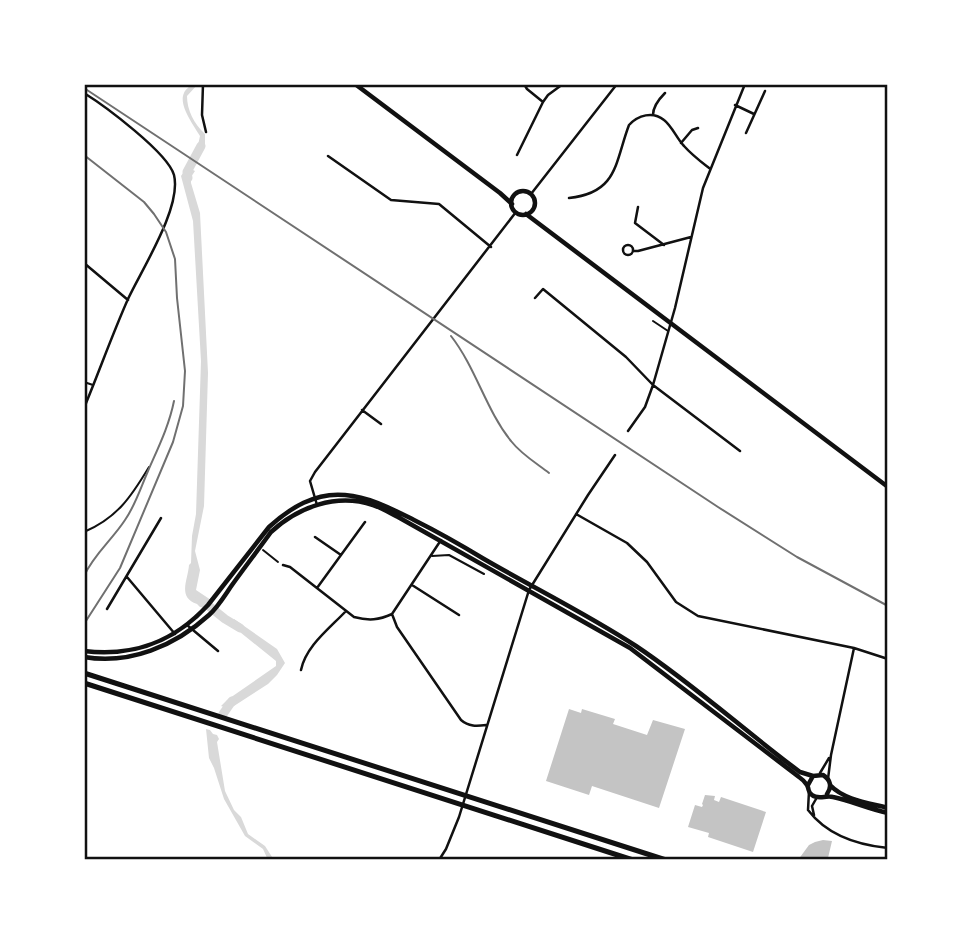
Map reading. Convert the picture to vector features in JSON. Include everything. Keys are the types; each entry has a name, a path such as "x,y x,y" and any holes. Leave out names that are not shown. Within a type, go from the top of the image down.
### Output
{"highway":[{"path":"84,673 666,860"},
{"path":"84,683 633,860"}],"main road":[{"path":"355,84 500,192 516,212 526,214 540,223 888,487"},
{"path":"512,204 515,195 521,191 531,194 535,200 532,210 526,214"},
{"path":"500,192 515,195"},
{"path":"532,210 540,223"},
{"path":"190,627 269,527 296,506 314,498 343,494 364,498 386,506 530,588 643,657 799,777 812,795 826,795 872,810 888,810"},
{"path":"84,651 104,653 147,647 190,627 210,614 271,532 294,514 317,505 346,501 371,504 442,538"},
{"path":"530,588 633,644 804,774 820,775 839,793 888,810"},
{"path":"84,657 108,659 136,655 162,647 176,635"},
{"path":"808,789 808,782 813,776"},
{"path":"826,795 829,783"}],"street":[{"path":"203,84 202,115 206,132"},
{"path":"524,84 543,102"},
{"path":"517,155 543,102 563,84"},
{"path":"531,194 617,84"},
{"path":"628,431 645,407 653,384 671,324 703,188 744,84"},
{"path":"746,133 765,91"},
{"path":"84,93 142,138 163,159 174,175 169,215 128,300 84,408"},
{"path":"653,115 653,110 665,93"},
{"path":"735,105 754,114"},
{"path":"569,198 582,197 608,181 616,169 629,125 634,119 645,115 664,120 693,156 710,169"},
{"path":"681,143 691,130 698,128"},
{"path":"328,156 391,200 439,204 491,247"},
{"path":"638,207 635,223 664,245"},
{"path":"317,505 310,481 315,472 516,212"},
{"path":"633,251 691,237"},
{"path":"84,263 128,300"},
{"path":"535,298 543,289 626,357 653,384 740,451"},
{"path":"362,410 381,424"},
{"path":"439,860 446,849 471,782 530,588 615,455"},
{"path":"576,514 627,543 647,562 676,602 698,616 854,648 888,659"},
{"path":"107,609 161,518"},
{"path":"317,588 365,522"},
{"path":"314,537 341,555"},
{"path":"283,565 290,567 355,617 379,620 392,614 442,538"},
{"path":"127,578 176,635"},
{"path":"412,585 459,615"},
{"path":"301,670 303,660 318,640 346,611"},
{"path":"392,614 397,627 461,720 474,726 487,725"},
{"path":"190,627 218,651"},
{"path":"829,783 831,755 854,648"},
{"path":"820,775 831,755"},
{"path":"808,789 808,810 830,831 842,838 888,848"},
{"path":"816,818 812,806 819,797"}],"lane":[{"path":"653,321 668,332"},
{"path":"84,382 93,385"},
{"path":"84,533 123,506 149,467"},
{"path":"430,556 449,555 484,574"}],"path":[{"path":"259,548 283,565"}],"shaded area":[{"path":"192,84 198,84 187,96 188,106 194,121 205,134 205,144 198,156 196,154 200,136 183,103 184,93"},
{"path":"189,164 195,171 191,183 200,213 208,373 204,506 195,551 200,570 196,590 211,600 206,608 191,601 185,593 196,514 201,361 193,221 181,176"},
{"path":"234,619 277,649 285,663 268,684 227,708 221,706 276,666 276,661 230,624"},
{"path":"206,729 219,739 217,742 225,791 234,810 241,817 248,834 265,846 274,860 268,860 263,849 245,836 224,799 209,758"}],"building":[{"path":"569,709 581,713 582,709 615,719 613,724 647,735 653,720 685,729 659,808 592,786 589,795 546,781"},
{"path":"705,795 715,796 714,800 719,802 721,797 766,812 753,852 708,837 709,833 688,827 695,805 702,807"},
{"path":"823,840 832,841 828,858 798,860 809,845"}],"waterway":[{"path":"188,178 187,172 201,146"},
{"path":"200,599 240,628"},
{"path":"223,714 232,701"}],"railway":[{"path":"84,88 718,507 797,557 888,606"},
{"path":"84,155 144,202 166,232 175,259 185,371 183,406 173,442 120,568 84,624"},
{"path":"451,336 460,348 502,429 519,450 549,473"},
{"path":"84,576 132,509 163,437 174,401"}]}
